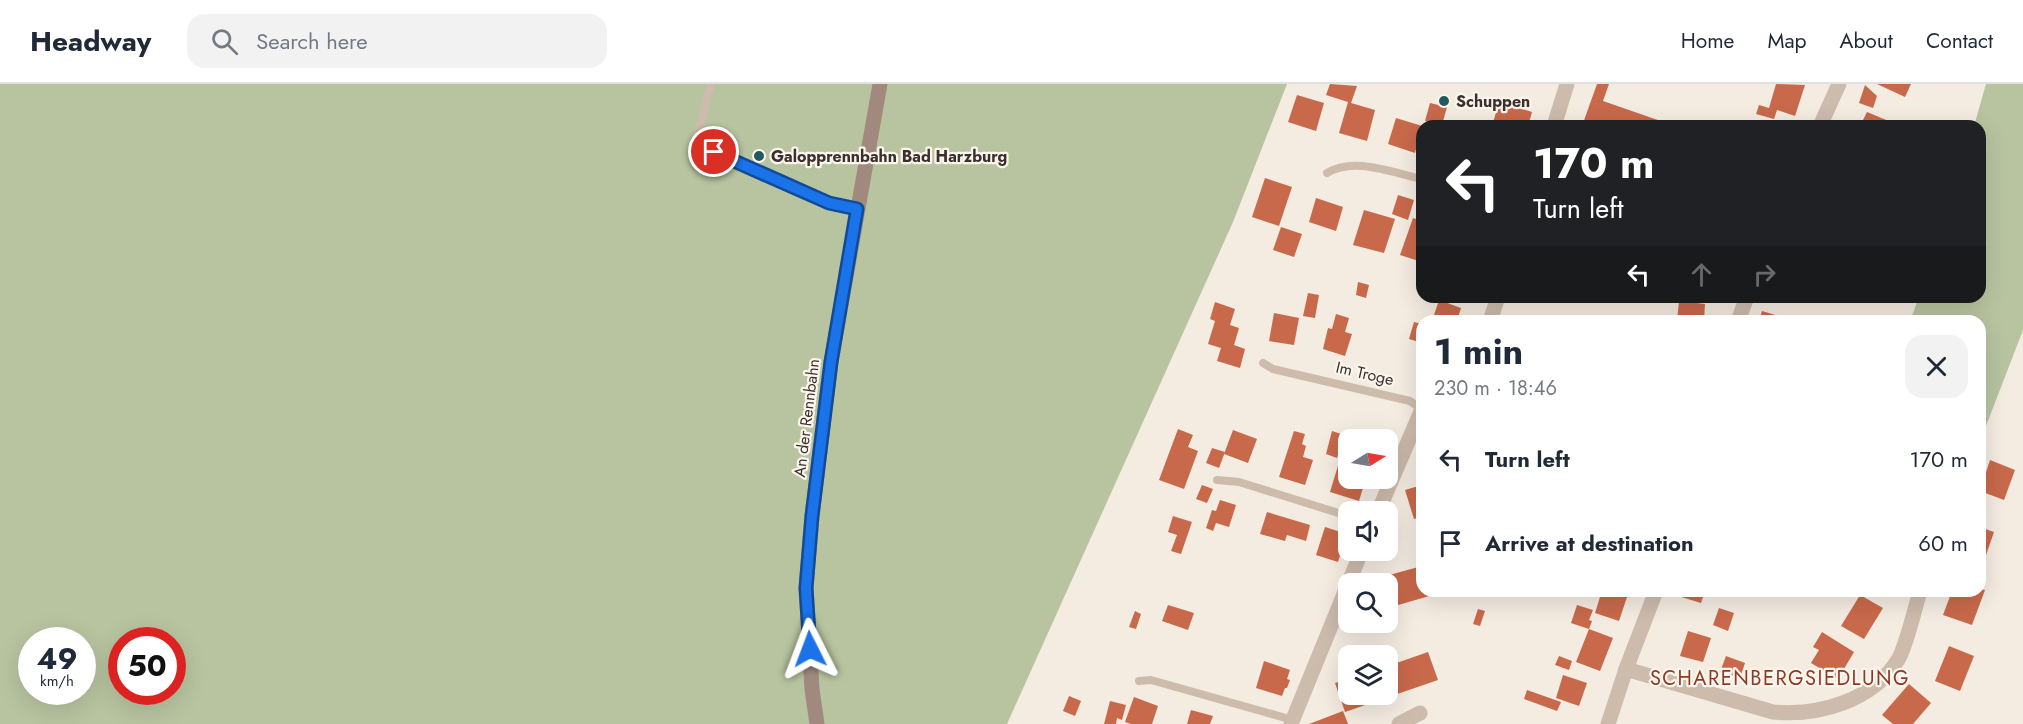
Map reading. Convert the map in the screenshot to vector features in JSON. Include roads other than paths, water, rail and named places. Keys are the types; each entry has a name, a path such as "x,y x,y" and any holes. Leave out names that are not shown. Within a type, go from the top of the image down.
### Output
{"main road":[{"name":"An der Rennbahn","path":"817,724 812,689 806,588 811,526 831,362 880,84"}],"street":[{"path":"1556,120 1567,84"},
{"path":"1823,120 1839,84"},
{"name":"Im Troge","path":"1383,501 1416,423"},
{"path":"1292,722 1358,561"},
{"path":"1608,724 1654,597"},
{"path":"1626,669 1773,712 1791,714 1817,712 1839,705 1861,694 1881,680 1899,657 1918,597"},
{"path":"1399,724 1420,713"}],"lane":[{"path":"711,84 695,144 829,203 857,209"},
{"path":"1327,173 1336,168 1356,165 1416,178"},
{"name":"Im Troge","path":"1263,363 1273,369 1410,401 1416,405"},
{"path":"1217,480 1239,482 1338,513"},
{"path":"1139,681 1152,680 1292,722"}],"place":[{"name":"Schuppen","path":"1444,101"},
{"name":"Galopprennbahn Bad Harzburg","path":"759,156"}],"district":[{"name":"SCHARENBERGSIEDLUNG","path":"1780,678"}]}
